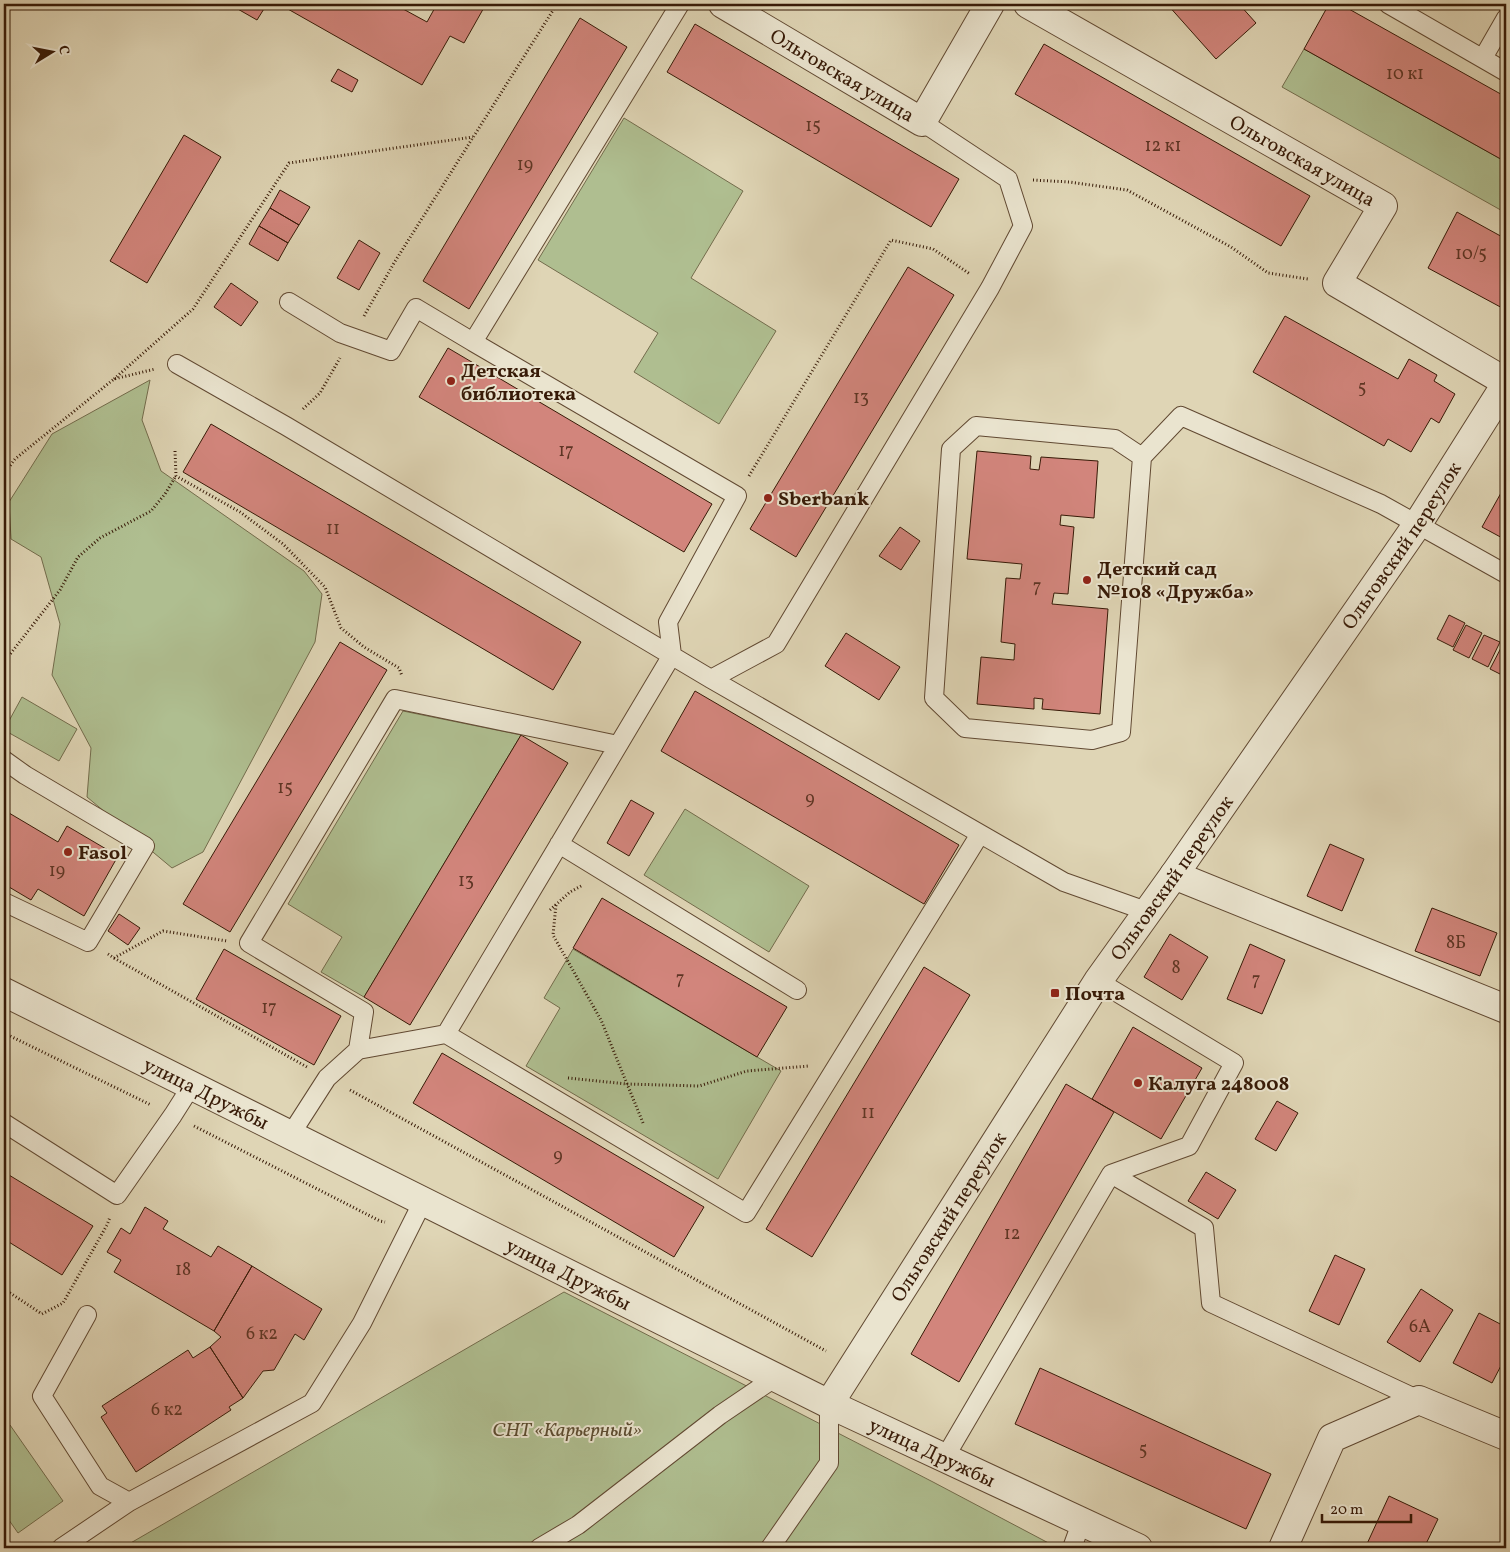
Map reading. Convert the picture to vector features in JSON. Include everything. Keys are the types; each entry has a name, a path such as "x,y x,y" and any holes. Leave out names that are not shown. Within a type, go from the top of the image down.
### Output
{"street":[{"name":"Ольговская улица","path":"722,4 922,122 990,4"},
{"name":"Ольговская улица","path":"1028,4 1383,206 1337,283"},
{"path":"1337,283 1506,383"},
{"name":"Ольговский переулок","path":"829,1404 1098,981 1146,911 1174,875 1417,525 1506,383"},
{"path":"1174,875 1506,1009"},
{"name":"улица Дружбы","path":"4,992 829,1404 1138,1548"},
{"path":"1283,1548 1332,1438 1420,1400 1506,1436"}],"lane":[{"path":"473,342 680,4"},
{"path":"1388,4 1506,72"},
{"path":"1483,58 1506,18"},
{"path":"711,679 776,644 990,288 1023,226 1008,179 922,122"},
{"path":"289,302 340,333 390,351 416,308 737,496 668,622 672,655 446,1034"},
{"path":"177,364 286,426 711,679 1064,882 1146,911"},
{"path":"1142,457 1115,439 976,426 951,449 934,698 965,728 1092,740 1121,732 1142,457 1181,416 1381,504 1506,574"},
{"path":"358,1050 364,1012 249,943 395,700 618,744"},
{"path":"4,760 25,775 145,846 88,942 4,902"},
{"path":"291,1134 327,1078 358,1050 446,1034 746,1213 980,834"},
{"path":"559,844 797,990"},
{"path":"944,1459 1110,1174 1189,1146 1234,1063 1098,981"},
{"path":"4,1123 117,1195 192,1085"},
{"path":"1110,1174 1204,1228 1211,1303 1420,1400"},
{"path":"60,1548 129,1502 312,1403 362,1323 423,1201"},
{"path":"87,1315 42,1396 100,1486 129,1502"},
{"path":"539,1548 578,1525 720,1414 776,1377"},
{"path":"770,1548 829,1462 829,1404"},
{"path":"1072,1548 1081,1522"}],"path":[{"path":"286,426 320,393 394,263 557,4"},
{"path":"4,474 15,459 114,379 193,309 289,163 474,137"},
{"path":"1008,179 1069,182 1127,190 1231,247 1268,273 1337,283"},
{"path":"737,496 891,240 933,249 990,288"},
{"path":"114,379 177,364"},
{"path":"4,662 60,590 78,557 100,538 151,510 165,494 176,476 175,452"},
{"path":"176,476 240,512 283,544 307,568 325,587 341,628 364,647 398,668 403,680 395,700"},
{"path":"549,910 570,892 605,872"},
{"path":"556,904 553,935 601,1020 659,1160"},
{"path":"114,958 163,931 249,943"},
{"path":"88,942 327,1078 826,1351"},
{"path":"564,1078 581,1078 627,1084 699,1086 747,1072 838,1064"},
{"path":"4,1289 42,1314 63,1303 107,1225 117,1195"}],"green space":[{"path":"1304,49 1506,162 1506,213 1282,87"},
{"path":"624,118 743,191 691,278 776,331 719,424 634,372 658,333 538,260"},
{"path":"150,380 142,420 161,471 304,571 322,594 315,642 203,852 172,868 87,797 91,748 52,675 60,624 41,557 11,539 9,502 52,434"},
{"path":"22,697 77,729 59,761 4,730"},
{"path":"403,711 521,735 364,997 321,972 342,937 288,904"},
{"path":"685,809 809,886 769,952 644,875"},
{"path":"573,949 781,1071 718,1179 526,1066 560,1008 544,998"},
{"name":"СНТ «Карьерный»","path":"564,1292 933,1482 1058,1548 122,1548"},
{"path":"10,1425 63,1501 18,1533 4,1513 4,1429"}],"building":[{"path":"229,4 267,4 257,20"},
{"path":"279,4 394,4 427,22 437,4 486,4 464,43 450,36 422,85"},
{"path":"1167,4 1239,4 1256,23 1216,59"},
{"path":"1329,4 1340,4 1506,97 1506,162 1304,49"},
{"path":"580,18 627,47 469,309 423,281"},
{"path":"695,24 959,179 931,227 667,72"},
{"path":"1044,44 1310,196 1281,246 1015,94"},
{"path":"338,69 358,80 352,92 331,81"},
{"path":"184,135 221,157 147,283 110,261"},
{"path":"280,190 310,207 299,225 270,208"},
{"path":"270,208 299,225 288,243 259,226"},
{"path":"1457,212 1506,239 1506,310 1428,268"},
{"path":"259,226 288,243 278,261 249,244"},
{"path":"359,240 380,253 359,290 337,278"},
{"path":"908,267 954,295 796,557 750,529"},
{"path":"231,283 258,302 241,326 214,307"},
{"path":"1285,316 1398,379 1409,359 1437,375 1434,381 1455,394 1439,423 1431,418 1411,452 1388,439 1384,446 1253,372"},
{"path":"448,348 712,504 684,552 419,397"},
{"path":"211,424 581,642 553,690 183,472"},
{"path":"977,451 1031,456 1030,469 1039,470 1041,457 1098,461 1094,518 1061,515 1060,525 1074,527 1068,594 1054,593 1052,604 1108,609 1100,714 1042,709 1043,699 1034,698 1034,709 977,704 981,657 1014,660 1015,644 1001,642 1006,578 1020,579 1022,564 967,559"},
{"path":"1506,484 1506,540 1482,527"},
{"path":"900,527 920,541 901,570 879,556"},
{"path":"1449,615 1465,623 1453,647 1437,639"},
{"path":"1466,625 1482,633 1469,658 1453,650"},
{"path":"846,633 900,667 879,700 825,666"},
{"path":"1484,635 1500,642 1488,667 1472,659"},
{"path":"340,642 387,670 230,932 183,904"},
{"path":"1503,644 1506,646 1506,677 1490,669"},
{"path":"695,691 959,845 924,904 661,751"},
{"path":"521,735 568,763 410,1025 364,997"},
{"path":"631,800 654,813 629,856 607,843"},
{"path":"4,810 58,842 67,826 118,856 84,916 38,889 31,900 4,884"},
{"path":"1330,844 1364,859 1342,911 1307,896"},
{"path":"602,898 787,1007 757,1057 573,948"},
{"path":"1432,908 1497,933 1480,976 1415,951"},
{"path":"119,914 140,928 128,945 108,931"},
{"path":"1170,934 1208,957 1182,1000 1144,977"},
{"path":"1250,944 1285,960 1262,1014 1227,999"},
{"path":"224,949 341,1016 314,1065 196,999"},
{"path":"924,967 970,995 812,1257 766,1229"},
{"path":"1133,1027 1202,1068 1161,1139 1092,1099"},
{"path":"442,1053 704,1207 674,1257 413,1103"},
{"path":"1066,1084 1114,1112 959,1382 911,1354"},
{"path":"1277,1101 1298,1113 1276,1151 1255,1139"},
{"path":"4,1172 93,1226 62,1275 4,1239"},
{"path":"1206,1172 1236,1190 1218,1219 1188,1201"},
{"path":"145,1207 168,1221 163,1229 211,1257 218,1246 252,1266 214,1331 114,1272 121,1260 107,1252 121,1228 130,1234"},
{"path":"1335,1255 1365,1269 1339,1325 1309,1311"},
{"path":"252,1266 322,1309 304,1340 295,1334 274,1370 263,1371 243,1398 210,1347 221,1337 214,1331"},
{"path":"1421,1289 1453,1310 1420,1362 1387,1342"},
{"path":"1479,1313 1506,1327 1506,1356 1492,1383 1453,1363"},
{"path":"210,1347 243,1398 229,1407 231,1410 136,1472 101,1417 107,1413 102,1406 188,1350 193,1358"},
{"path":"1040,1368 1271,1474 1246,1529 1015,1424"},
{"path":"1389,1496 1438,1519 1424,1548 1371,1548 1366,1546"}],"place":[{"name":"Детская библиотека","path":"451,381"},
{"name":"Sberbank","path":"768,498"},
{"name":"Детский сад №108 «Дружба»","path":"1087,580"},
{"name":"Fasol","path":"68,852"},
{"name":"Почта","path":"1055,993"},
{"name":"Калуга 248008","path":"1138,1083"}]}
